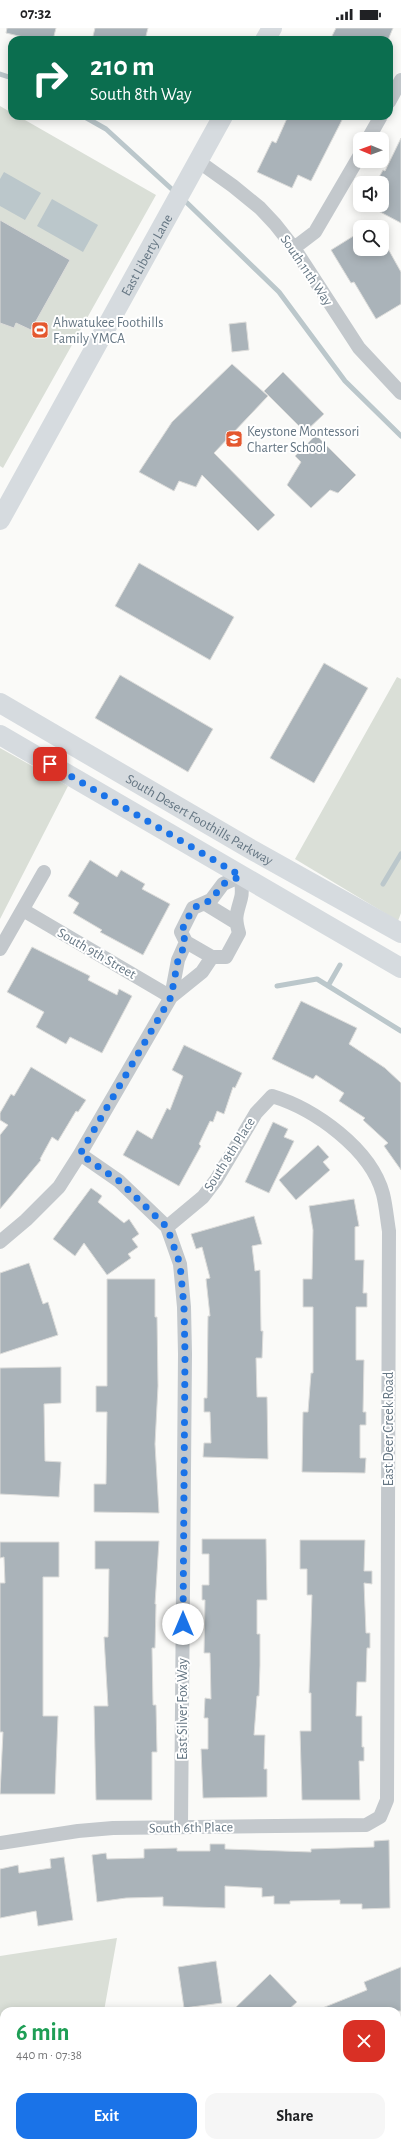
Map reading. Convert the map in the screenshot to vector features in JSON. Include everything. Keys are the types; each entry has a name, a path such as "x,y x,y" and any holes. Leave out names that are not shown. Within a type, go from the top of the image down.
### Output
{"street":[{"path":"393,95 401,80"},
{"name":"East Liberty Lane","path":"0,520 221,120"},
{"path":"372,132 379,120"},
{"path":"294,248 315,232 353,166"},
{"name":"South 11th Way","path":"194,168 233,186 260,208 294,248 359,348 401,393"},
{"name":"South Desert Foothills Parkway","path":"0,703 254,851 401,934"},
{"name":"South Desert Foothills Parkway","path":"0,736 401,968"},
{"path":"0,949 44,872"},
{"path":"241,876 241,898 236,909 236,922 239,933 226,957 212,957 186,942 181,932 193,908 211,900 223,884 241,876"},
{"path":"204,903 236,922"},
{"name":"South 9th Street","path":"22,910 171,997"},
{"path":"0,1242 26,1220 59,1187 80,1154 171,997 178,960 186,942"},
{"path":"171,997 202,972 212,957"},
{"name":"South 8th Place","path":"167,1227 198,1201 216,1180 256,1113 272,1096"},
{"name":"East Deer Creek Road","path":"272,1096 289,1101 348,1139 371,1167 383,1194 389,1231 387,1800 380,1817"},
{"name":"East Silver Fox Way","path":"80,1154 119,1181 167,1227 180,1264 185,1315 182,1826"},
{"name":"South 6th Place","path":"0,1843 78,1831 182,1826 366,1825 380,1817"}],"shaded area":[{"name":"Ahwatukee Foothills Family YMCA","path":"0,106 8,111 8,120 25,120 156,195 3,468 0,466"},
{"path":"4,172 41,193 25,220 0,206 0,179"},
{"path":"52,199 98,225 83,252 37,226"},
{"path":"397,677 401,679 401,913 398,921 295,859"},
{"path":"0,748 68,786 0,919"},
{"path":"117,1938 105,2007 0,2007 0,1956"}],"building":[{"path":"7,28 56,28 54,36 19,36 6,33"},
{"path":"95,28 148,28 146,36 93,36"},
{"path":"336,28 393,28 390,36 332,36"},
{"path":"286,120 342,120 311,181 298,175 292,188 257,172 272,141 276,143"},
{"path":"401,138 401,223 380,212 389,212 389,176 380,176 383,170 385,171 386,168 389,168 389,163"},
{"path":"0,220 70,260 31,330 16,323 14,328 0,323"},
{"path":"353,236 353,256 389,256 389,251 401,272 401,304 376,319 354,282 351,283 331,250"},
{"path":"246,322 249,350 232,352 229,324"},
{"path":"232,364 268,396 214,453 275,515 258,531 202,475 196,487 179,481 174,491 139,472 172,422"},
{"path":"283,372 324,414 305,432 264,391"},
{"path":"316,435 356,475 338,493 330,490 311,508 287,485 301,462 295,456"},
{"path":"139,563 234,617 210,660 115,606"},
{"path":"324,663 368,688 314,783 270,758"},
{"path":"120,675 213,729 188,772 95,718"},
{"path":"90,860 117,877 121,870 145,884 142,889 170,904 143,955 100,932 102,930 73,913 79,903 68,896"},
{"path":"32,947 90,976 88,980 117,995 119,989 132,996 102,1053 70,1037 66,1044 36,1027 44,1012 7,992"},
{"path":"301,1001 357,1028 349,1044 385,1068 401,1083 401,1170 384,1146 388,1143 363,1120 365,1118 339,1101 344,1093 316,1075 313,1079 272,1059"},
{"path":"184,1045 242,1073 235,1088 233,1087 224,1114 217,1111 213,1122 210,1121 199,1144 201,1146 179,1186 123,1155 137,1130 152,1139 167,1108 170,1110 183,1076 172,1070"},
{"path":"31,1067 86,1100 78,1112 76,1111 58,1141 52,1137 40,1159 41,1160 0,1209 0,1135 8,1125 0,1120 0,1113 11,1094 14,1096"},
{"path":"273,1122 288,1129 284,1137 294,1141 269,1193 245,1182"},
{"path":"318,1145 329,1157 323,1162 330,1170 296,1200 279,1180"},
{"path":"91,1188 102,1196 98,1202 124,1223 129,1219 139,1234 132,1239 138,1247 128,1254 131,1258 107,1275 84,1243 75,1256 53,1239"},
{"path":"354,1199 359,1226 355,1227 355,1260 364,1260 363,1293 367,1293 367,1307 356,1307 356,1360 364,1360 363,1412 366,1412 366,1425 360,1425 360,1458 366,1458 365,1473 302,1472 303,1412 308,1412 311,1373 313,1373 313,1307 303,1307 303,1279 312,1279 313,1230 309,1206"},
{"path":"254,1216 262,1244 252,1246 255,1271 260,1270 261,1331 263,1331 262,1358 256,1358 257,1397 267,1397 268,1459 203,1457 204,1443 211,1443 210,1412 204,1412 204,1398 207,1398 208,1316 210,1316 206,1279 210,1278 202,1247 196,1249 191,1234"},
{"path":"29,1263 43,1304 48,1302 58,1335 0,1354 0,1273"},
{"path":"107,1279 155,1279 158,1386 155,1444 159,1513 94,1512 94,1484 106,1484 107,1412 96,1412 96,1386 107,1386"},
{"path":"61,1367 61,1403 44,1404 45,1461 61,1462 59,1497 0,1494 0,1368"},
{"path":"202,1539 266,1539 267,1600 257,1600 257,1634 260,1634 260,1665 259,1696 257,1696 254,1735 265,1735 264,1769 267,1769 267,1797 203,1798 201,1749 208,1749 208,1718 204,1718 205,1698 211,1699 210,1653 204,1653 205,1600 202,1600 202,1585 209,1585 209,1554 202,1554"},
{"path":"300,1540 365,1540 364,1571 372,1571 372,1584 364,1583 366,1633 370,1633 370,1648 367,1648 366,1682 357,1682 356,1716 362,1716 362,1747 364,1747 364,1761 359,1761 360,1800 302,1800 300,1731 311,1731 311,1693 309,1693 312,1595 307,1595 307,1569 300,1569"},
{"path":"95,1541 159,1541 155,1604 155,1648 152,1648 153,1705 156,1705 157,1752 152,1752 152,1800 96,1800 94,1706 108,1706 104,1637 108,1637 109,1569 95,1569"},
{"path":"0,1542 59,1542 59,1577 43,1577 43,1716 58,1716 55,1794 0,1794 3,1732 0,1732 0,1583 5,1583 4,1557 0,1558"},
{"path":"389,1840 390,1908 362,1909 362,1904 340,1904 340,1900 290,1901 290,1904 274,1904 274,1896 262,1897 262,1888 225,1886 225,1908 163,1906 163,1897 126,1898 97,1902 92,1855 106,1853 107,1859 144,1858 144,1849 177,1848 177,1851 210,1851 210,1844 225,1844 225,1849 311,1852 311,1849 374,1847 374,1841"},
{"path":"64,1857 73,1920 38,1926 36,1911 0,1918 0,1869 18,1865 19,1873 51,1868 50,1859"},
{"path":"216,1961 222,2003 184,2007 178,1967"},
{"path":"401,1967 401,2007 325,2007 367,1990 364,1982"},
{"path":"270,1974 297,2002 291,2007 236,2007"}],"waterway":[{"path":"0,74 8,77"},
{"path":"90,120 106,129 176,193"},
{"path":"182,198 279,292 345,381 401,436"},
{"path":"383,884 401,854"},
{"path":"328,986 340,965"},
{"path":"277,986 317,979 401,1031"}],"place":[{"name":"Ahwatukee Foothills Family YMCA","path":"40,330"},
{"name":"Keystone Montessori Charter School","path":"234,439"}],"route":[{"path":"50,764 241,876 223,884 218,893 211,900 193,908 181,932 186,942 178,960 171,997 80,1154 119,1181 167,1227 180,1264 184,1307 185,1354 183,1624"}]}
